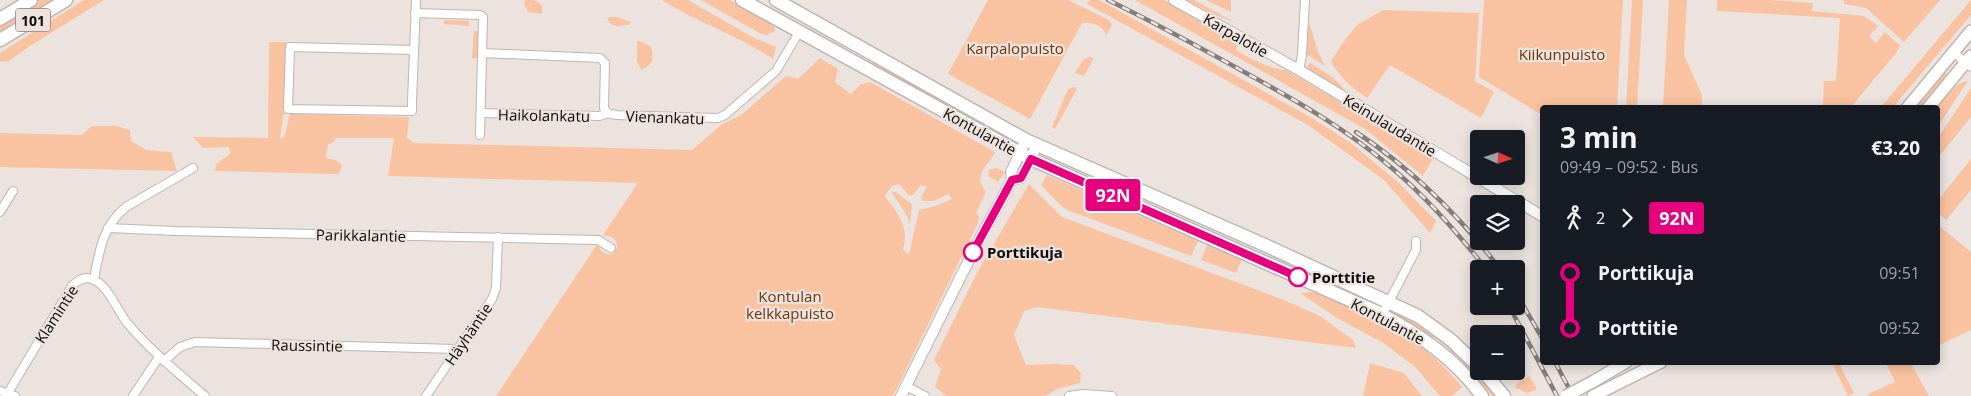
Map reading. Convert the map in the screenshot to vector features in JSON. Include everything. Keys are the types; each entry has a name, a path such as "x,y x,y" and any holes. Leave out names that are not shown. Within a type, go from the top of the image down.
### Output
{"main road":[{"name":"101","path":"0,19 31,0"},
{"name":"101","path":"0,40 66,0"},
{"name":"Kontulantie","path":"742,0 1026,156 1382,314 1404,326 1436,348 1466,376 1482,396"},
{"name":"Kontulantie","path":"776,0 1032,142 1267,246 1418,316 1438,329 1470,359"},
{"path":"1909,105 1971,31"},
{"path":"1931,105 1969,62"},
{"path":"1566,396 1621,365"},
{"path":"1596,395 1655,365"},
{"path":"1491,380 1504,396"}],"street":[{"path":"414,50 290,46 288,109 412,112 416,0"},
{"name":"Karpalotie","path":"1174,0 1299,70"},
{"path":"1299,70 1302,55 1305,0"},
{"path":"415,13 480,15 483,17 480,135"},
{"name":"Vienankatu","path":"482,53 600,58 605,63 604,108 607,113 612,115 718,118 725,115 776,71 799,32"},
{"path":"1953,52 1969,62"},
{"name":"Keinulaudantie","path":"1299,70 1540,215"},
{"name":"Haikolankatu","path":"481,114 600,116 607,113"},
{"path":"901,396 975,248 1012,180 1021,178 1026,156 1032,142"},
{"name":"Klamintie","path":"7,394 72,286 81,279 94,279 101,247 108,228 118,213 193,168"},
{"path":"0,212 13,191"},
{"name":"Parikkalantie","path":"108,228 598,240 611,248"},
{"name":"Häyhäntie","path":"426,396 494,294 498,237"},
{"path":"1382,314 1416,250 1416,241"},
{"path":"94,279 105,289 127,323 162,359 205,396"},
{"name":"Raussintie","path":"133,396 162,359 180,347 195,342 457,349"},
{"path":"906,386 925,396"},
{"path":"1069,396 1083,394 1112,396"}],"green space":[{"path":"37,0 52,0 0,32 0,22"},
{"path":"84,0 104,0 9,61 0,62 0,53"},
{"path":"525,0 534,0 542,5 542,14 528,12 524,4"},
{"path":"662,0 688,0 754,38 776,47 773,59 746,43 689,16"},
{"path":"701,0 730,0 774,25 775,31 767,35 761,34"},
{"name":"Karpalopuisto","path":"988,0 1068,0 1109,20 1112,25 1106,36 1100,27 1082,23 1030,119 948,74"},
{"path":"1090,0 1099,0 1312,118 1352,144 1399,183 1436,221 1430,233 1384,180 1308,125 1087,4"},
{"path":"1135,0 1164,0 1220,31 1236,44 1237,51 1267,66 1286,70 1434,157 1423,176 1365,129"},
{"path":"1186,0 1194,0 1236,23 1215,15"},
{"path":"1206,0 1231,0 1231,12"},
{"name":"Kiikunpuisto","path":"1484,0 1623,0 1617,105 1540,105 1540,114 1479,77"},
{"path":"1632,0 1643,0 1637,105 1626,105"},
{"path":"1669,0 1687,0 1684,55 1702,95 1702,105 1663,105"},
{"path":"1717,0 1769,0 1813,3 1812,11 1864,16 1878,26 1869,36 1876,43 1885,32 1900,46 1853,105 1823,105 1824,81 1836,81 1840,18 1717,11"},
{"path":"1844,0 1940,0 1904,42 1866,8 1844,4"},
{"path":"1971,0 1971,15 1895,105 1883,105"},
{"path":"1383,10 1479,13 1475,81 1494,92 1481,118 1390,65 1367,98 1342,77 1331,62 1341,45 1357,25"},
{"path":"607,17 617,17 631,22 629,25 616,26 610,24"},
{"path":"444,20 469,21 469,26 444,24"},
{"path":"1308,25 1310,25 1317,49 1325,66 1306,54"},
{"path":"474,31 479,31 478,58 472,58"},
{"path":"637,41 651,47 652,51 652,61 641,70 637,61"},
{"name":"Kontulan kelkkapuisto","path":"269,42 286,42 284,112 280,138 284,138 290,114 409,117 407,138 414,143 692,150 721,125 741,115 786,76 798,79 820,58 838,69 835,82 851,94 860,85 870,82 995,152 981,175 982,185 986,192 976,213 979,216 978,223 893,396 496,396 598,243 601,250 606,254 612,254 617,248 614,238 603,235 638,183 388,176 394,138 330,138 336,139 333,143 328,144 326,158 335,160 342,165 339,174 215,171 216,164 230,154 229,147 203,148 193,137 268,138","holes":["899,184 908,195 913,195 921,185 927,187 921,197 922,201 934,201 948,194 952,199 936,206 919,210 909,255 903,249 905,241 904,227 885,196 892,186"]},
{"path":"1089,57 1094,58 1084,76 1075,73 1083,60"},
{"path":"875,60 980,121 965,117 872,65"},
{"path":"1310,63 1331,76 1343,87 1341,91 1309,72 1307,66"},
{"path":"1944,72 1949,76 1924,105 1916,105"},
{"path":"1968,81 1940,123 1939,105 1955,87"},
{"path":"1074,87 1077,89 1055,129 1052,127 1068,89"},
{"path":"1971,88 1971,117 1940,156 1940,135"},
{"path":"92,126 116,126 130,130 131,141 146,150 171,152 177,171 0,167 0,133 82,135"},
{"path":"1971,159 1971,190 1946,220 1940,215 1940,198"},
{"path":"996,168 1005,172 998,182 988,176 989,170"},
{"path":"1047,175 1198,241 1191,256 1067,210 1041,185"},
{"path":"1029,184 1062,217 1284,300 1320,316 1353,340 1356,348 1037,307 1024,311 1014,335 1026,365 1073,365 1081,373 1080,383 1057,389 1045,396 947,396 935,387 941,369 934,360 979,269"},
{"path":"891,191 912,204 910,224 907,216"},
{"path":"1940,227 1971,252 1971,330 1940,345"},
{"path":"1207,245 1242,259 1236,273 1201,260"},
{"path":"1310,292 1332,297 1399,332 1425,350 1462,387 1452,396 1440,396 1415,367 1385,344 1337,318 1300,293"},
{"path":"1392,309 1422,327 1449,347 1470,369 1437,339 1394,315"},
{"path":"1370,363 1404,373 1422,396 1363,396"},
{"path":"1833,365 1840,365 1854,393 1848,396"},
{"path":"1887,365 1912,365 1929,396 1869,396 1868,394 1895,382"},
{"path":"1529,376 1536,390 1527,393 1514,387"},
{"path":"1479,380 1483,380 1498,396 1492,396"}],"railway":[{"path":"1108,0 1284,94 1358,141 1418,192 1453,229 1479,260"},
{"path":"1356,132 1396,161 1434,194 1493,260"},
{"path":"1525,309 1540,335"},
{"path":"1514,315 1540,364"},
{"path":"1540,365 1557,396"},
{"path":"1557,365 1573,396"}],"bus line":[{"name":"92N","path":"973,252 1012,180 1021,178 1031,159 1298,277"}],"place":[{"name":"Porttikuja","path":"973,252"},
{"name":"Porttitie","path":"1298,277"}]}
